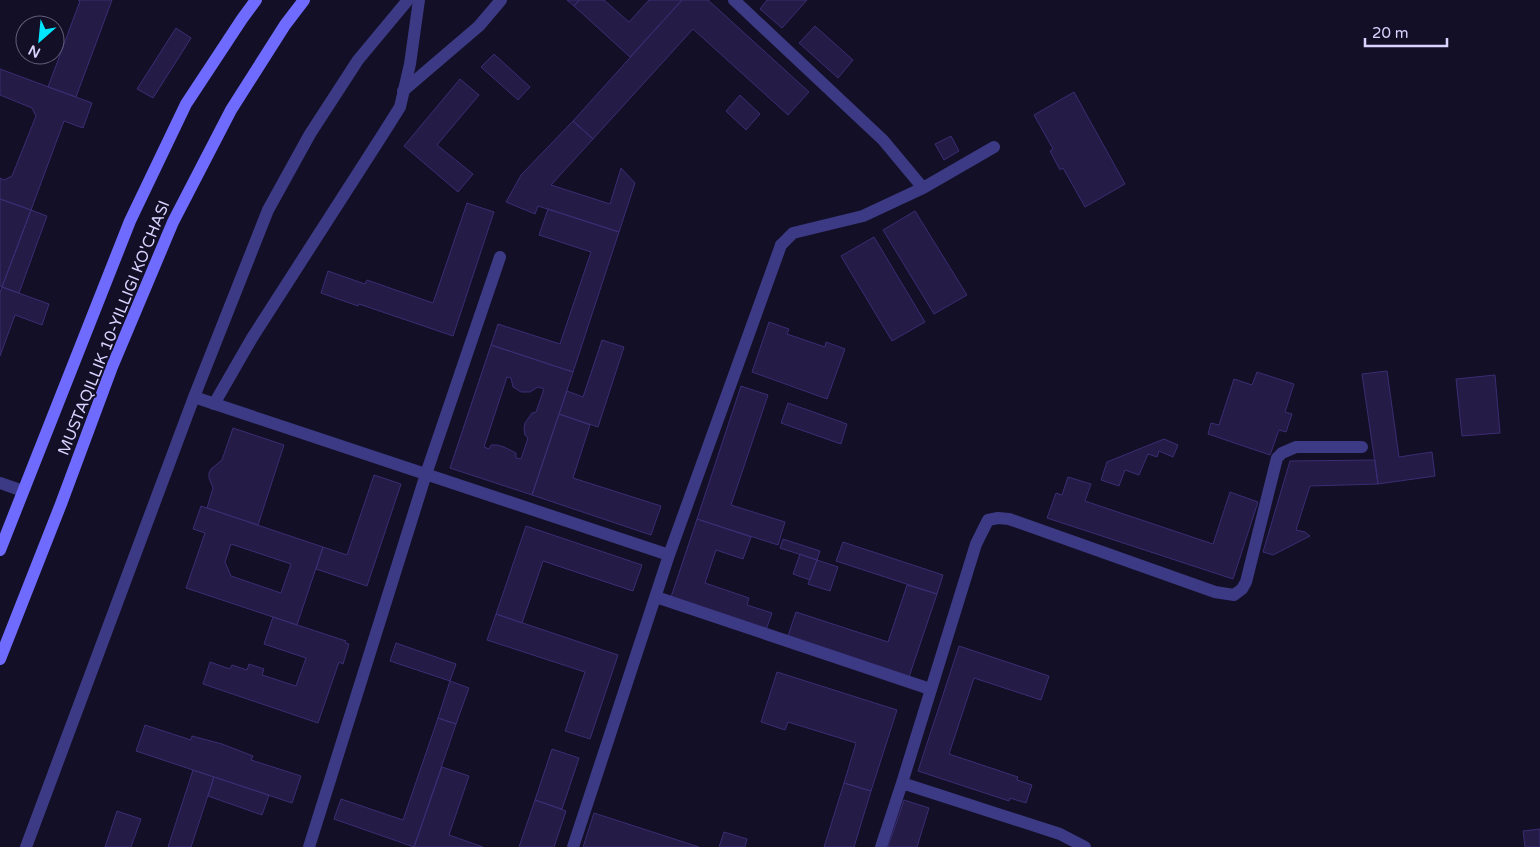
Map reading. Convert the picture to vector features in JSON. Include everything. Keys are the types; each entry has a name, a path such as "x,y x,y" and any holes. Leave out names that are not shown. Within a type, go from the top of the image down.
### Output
{"main road":[{"name":"MUSTAQILLIK 10-YILLIGI KO'CHASI","path":"0,550 130,221 186,104 256,0"},
{"name":"MUSTAQILLIK 10-YILLIGI KO'CHASI","path":"0,659 112,367 172,222 231,110 304,0"}],"street":[{"path":"26,847 194,397 268,210 310,134 358,60 408,0"},
{"path":"214,404 252,338 400,106 410,64 418,0"},
{"path":"403,91 479,26 501,0"},
{"path":"742,2 883,140 923,188"},
{"path":"573,847 669,556 781,245 793,233 863,216 923,188 994,147"},
{"path":"309,847 426,474 500,257"},
{"path":"194,397 669,556"},
{"path":"881,847 976,544 988,520 998,518 1009,519 1215,592 1234,595 1242,590 1246,582 1277,458 1282,453 1296,447 1362,447"},
{"path":"0,483 23,491"},
{"path":"656,597 930,689"},
{"path":"902,782 1060,834 1085,847"}],"building":[{"path":"78,0 112,0 76,97 48,87 56,65 65,65 65,41 80,1"},
{"path":"567,0 579,0 574,6"},
{"path":"579,0 604,0 629,22 649,0 682,0 630,57 574,6"},
{"path":"682,0 708,0 809,92 788,115 693,29 593,139 573,121"},
{"path":"767,0 807,0 782,28 760,9"},
{"path":"815,26 853,60 838,78 799,43"},
{"path":"176,28 191,38 153,98 137,89"},
{"path":"494,54 530,87 518,100 481,67"},
{"path":"0,69 92,103 83,128 64,121 31,210 0,199 0,178 4,180 12,176 36,116 32,108 0,95"},
{"path":"460,79 479,95 437,145 473,174 458,192 404,146"},
{"path":"1074,92 1125,184 1085,207 1063,168 1060,170 1050,151 1053,149 1034,115"},
{"path":"740,95 760,114 746,130 726,111"},
{"path":"573,121 593,139 551,185 610,204 621,168 635,183 619,232 538,206 535,214 506,202 521,175"},
{"path":"951,136 959,151 944,160 935,144"},
{"path":"0,199 31,210 2,287 0,286"},
{"path":"467,203 494,212 453,336 321,293 328,271 365,284 367,280 433,303"},
{"path":"548,209 619,232 573,372 491,345 498,324 560,344 591,252 539,235"},
{"path":"31,210 47,216 19,293 2,287"},
{"path":"915,211 967,295 934,314 883,230"},
{"path":"874,237 925,322 892,341 841,256"},
{"path":"2,287 49,304 42,325 15,315 0,356 0,293"},
{"path":"769,322 789,329 787,334 825,347 826,342 845,349 827,399 752,372"},
{"path":"602,340 624,347 598,427 559,414 567,391 583,397"},
{"path":"491,345 573,372 532,495 450,468","holes":["507,377 511,378 513,387 521,392 530,392 538,387 544,389 536,412 532,413 525,423 525,435 528,438 521,459 516,458 516,453 504,447 497,445 491,445 489,449 484,447"]},
{"path":"1387,371 1399,457 1432,452 1435,476 1378,484 1362,374"},
{"path":"1257,372 1294,384 1285,412 1292,414 1286,432 1279,430 1270,455 1208,434 1211,423 1219,425 1234,379 1252,385"},
{"path":"1495,375 1500,433 1462,436 1456,379"},
{"path":"741,386 768,395 731,505 785,522 778,545 697,519"},
{"path":"788,403 847,424 841,444 781,423"},
{"path":"559,414 590,425 573,478 661,506 651,535 532,495"},
{"path":"233,428 284,445 258,525 207,508 213,488 209,473 222,460"},
{"path":"1164,439 1178,445 1173,457 1159,451 1157,457 1148,454 1139,475 1125,470 1119,486 1101,480 1107,462"},
{"path":"1375,460 1378,484 1310,486 1296,530 1305,532 1310,536 1273,555 1263,552 1290,461"},
{"path":"374,475 401,484 367,586 316,569 323,547 347,555"},
{"path":"1068,477 1091,484 1085,501 1213,544 1230,492 1258,502 1233,579 1047,518 1056,493 1062,495"},
{"path":"201,506 323,547 297,625 186,588 205,533 193,529","holes":["231,544 291,564 281,593 231,576 225,562"]},
{"path":"697,519 751,537 743,559 716,550 705,583 749,598 747,605 772,613 766,630 670,600"},
{"path":"526,526 642,565 633,591 543,561 522,623 496,614"},
{"path":"783,539 820,551 817,560 780,548"},
{"path":"843,542 943,575 937,594 836,561"},
{"path":"800,554 817,560 810,580 793,574"},
{"path":"817,560 838,567 830,591 808,584"},
{"path":"907,585 937,594 909,677 788,636 796,612 888,642"},
{"path":"496,614 618,655 590,739 565,731 585,672 487,640"},
{"path":"273,617 346,641 345,643 349,644 343,664 339,662 318,723 203,684 210,662 230,669 232,665 247,670 249,664 264,669 262,675 296,686 306,658 264,644"},
{"path":"396,643 456,664 450,681 390,661"},
{"path":"959,646 1049,676 1041,700 974,678 949,754 1018,777 1017,780 1032,785 1026,803 1010,798 1009,801 918,771"},
{"path":"777,672 897,710 871,791 844,783 856,743 788,722 785,730 761,722"},
{"path":"450,681 469,688 456,724 438,718"},
{"path":"438,718 456,724 414,847 334,819 341,799 403,820"},
{"path":"145,725 191,740 192,736 222,744 253,756 251,760 301,776 292,803 136,751"},
{"path":"552,749 579,758 562,809 535,800"},
{"path":"442,767 469,776 449,835 483,847 414,847"},
{"path":"193,770 214,777 191,847 168,847"},
{"path":"214,777 269,795 262,815 208,796"},
{"path":"844,783 871,791 854,847 824,847"},
{"path":"535,800 566,811 554,847 519,847"},
{"path":"904,800 929,808 917,847 888,847"},
{"path":"117,811 141,819 131,847 105,847"},
{"path":"594,813 699,847 583,847"},
{"path":"1540,829 1540,847 1525,847 1523,831"},
{"path":"724,832 747,839 745,847 719,847"}]}
